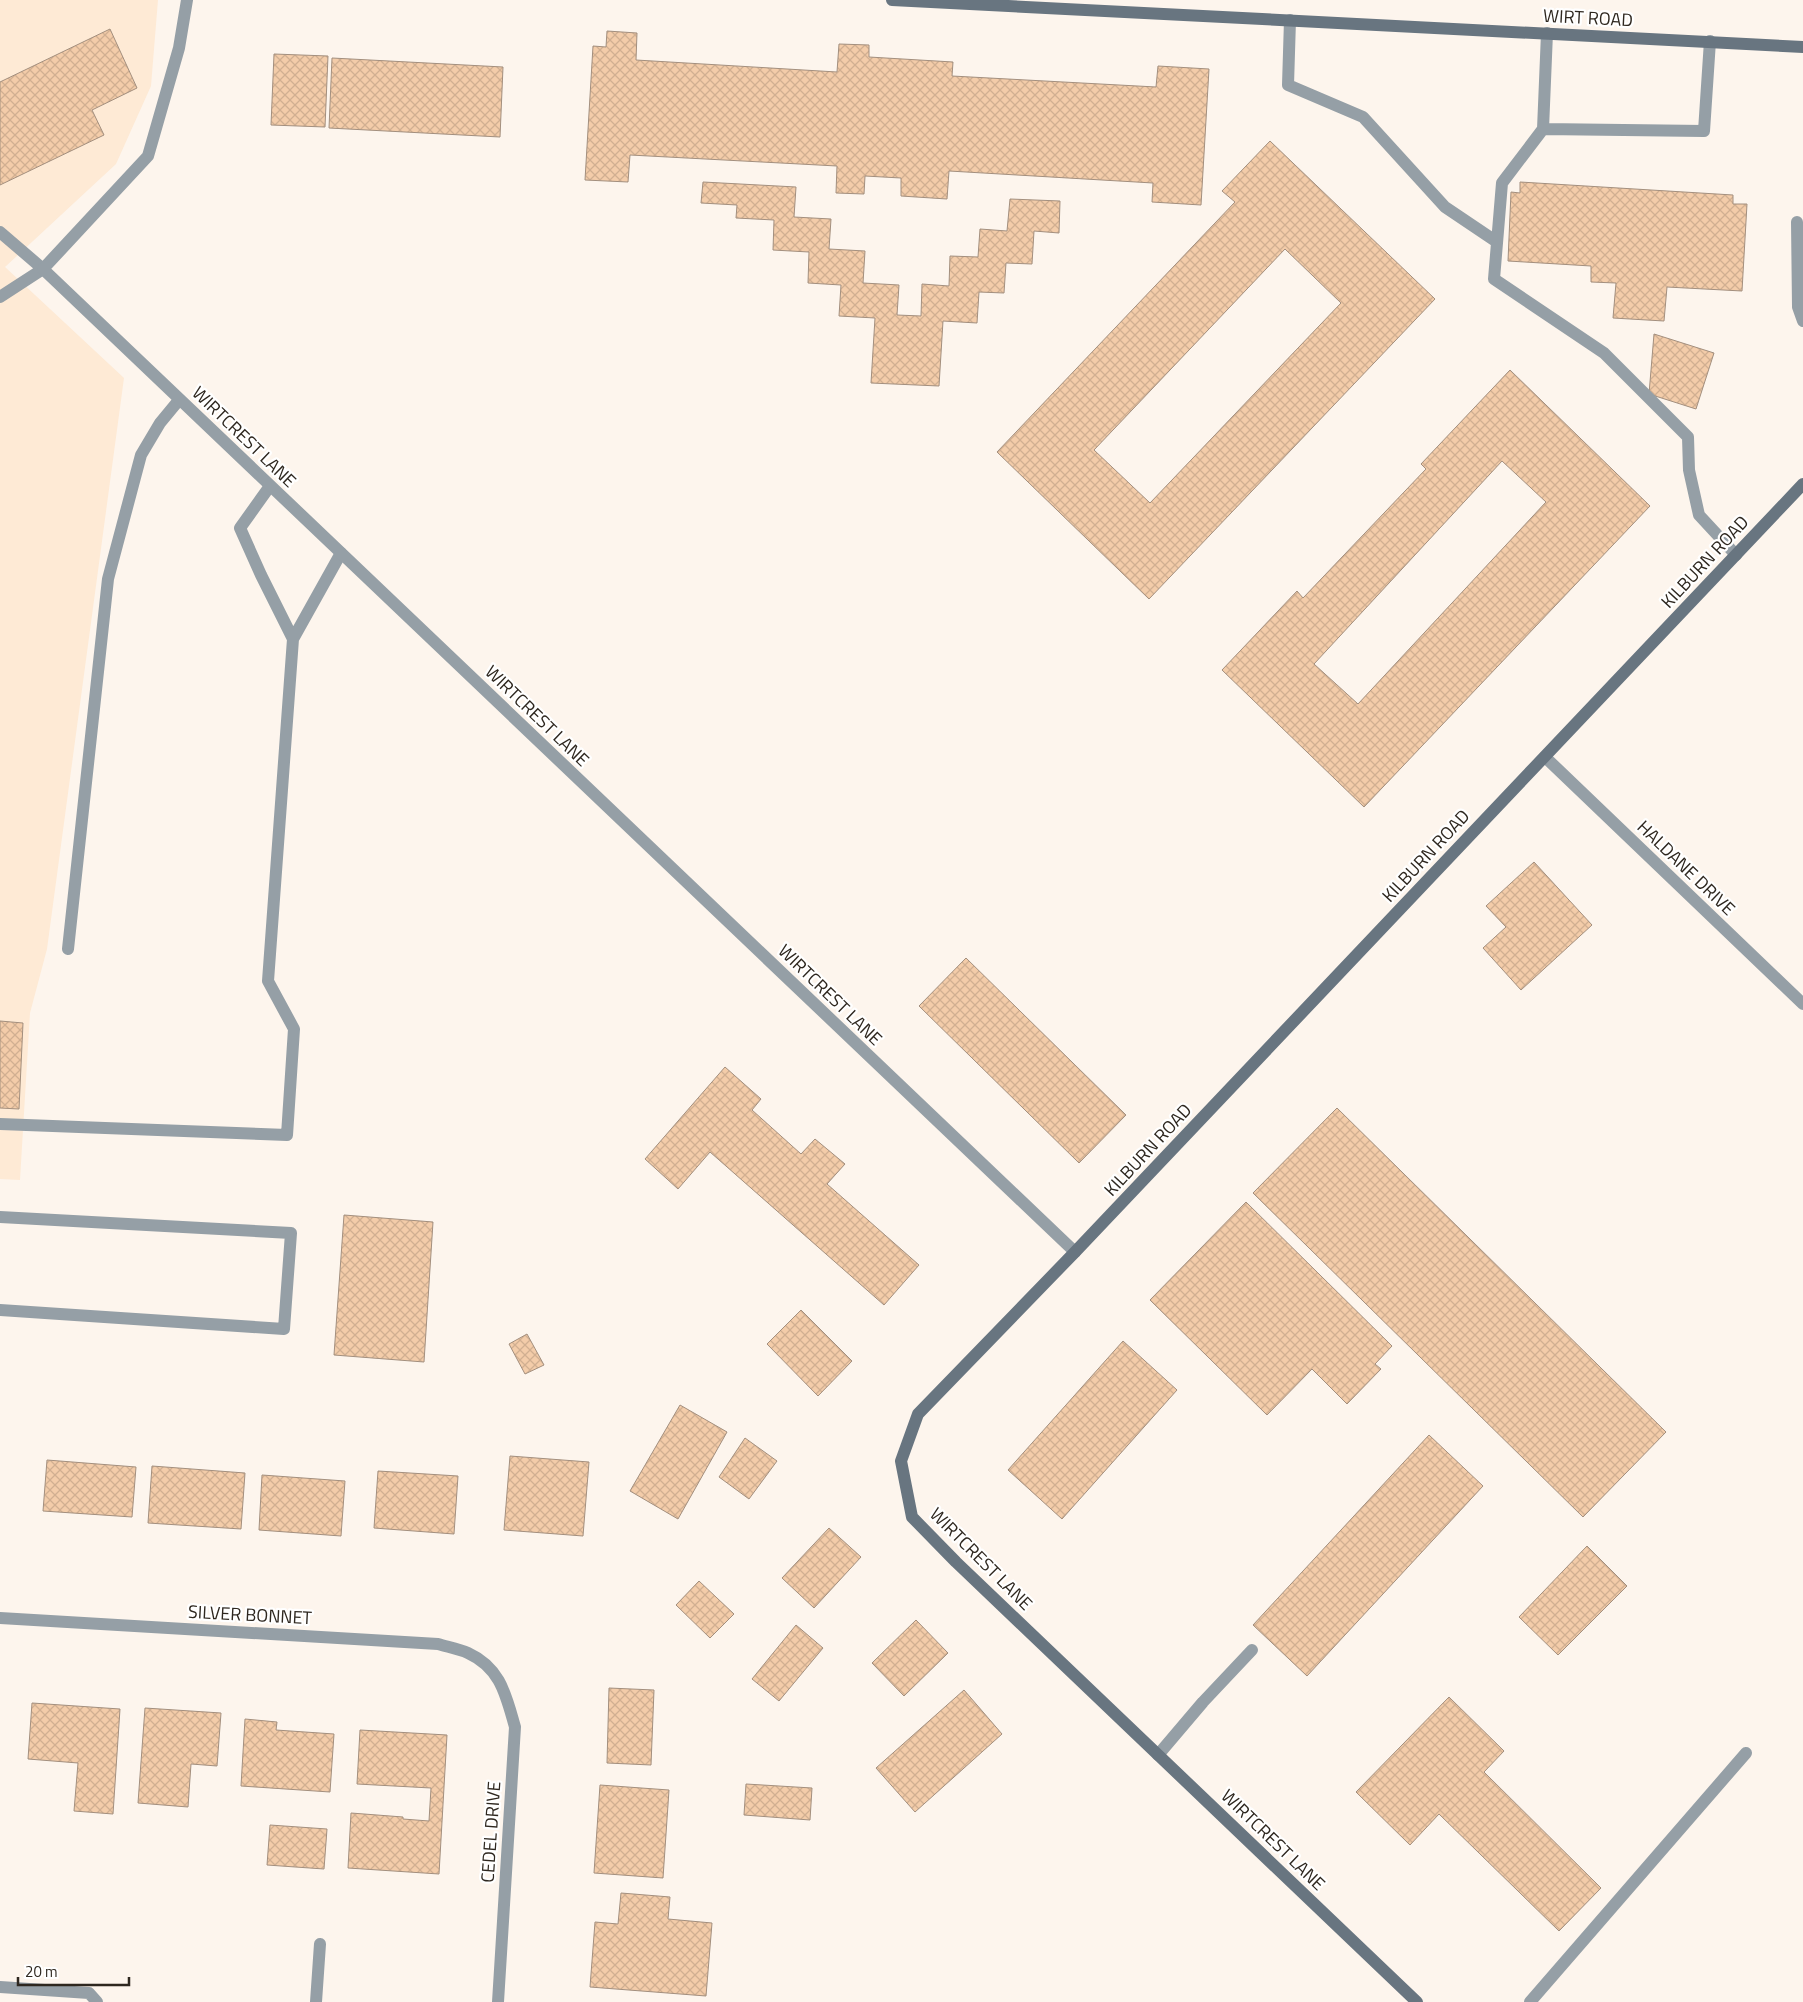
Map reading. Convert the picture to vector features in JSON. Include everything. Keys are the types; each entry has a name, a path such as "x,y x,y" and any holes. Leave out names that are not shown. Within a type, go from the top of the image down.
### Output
{"street":[{"path":"0,297 43,269 148,156 179,48 187,0"},
{"name":"WIRT ROAD","path":"892,0 1803,47"},
{"path":"1290,20 1288,85 1363,116 1445,207 1498,242"},
{"path":"1548,33 1543,129 1502,182 1494,279 1604,353 1688,437 1690,470 1699,514 1736,554"},
{"path":"1543,129 1704,131 1710,41"},
{"path":"1797,222 1798,307 1803,321"},
{"name":"WIRTCREST LANE","path":"0,232 43,269 1075,1252 918,1414 902,1461 912,1517 956,1562 1417,2002"},
{"path":"68,949 108,579 141,455 160,423 179,400"},
{"name":"KILBURN ROAD","path":"1075,1252 1803,484"},
{"path":"270,486 240,528 293,639"},
{"path":"0,1124 288,1135 294,1029 268,981 293,639 340,553"},
{"name":"HALDANE DRIVE","path":"1545,757 1803,1004"},
{"path":"0,1217 290,1233 284,1329 0,1310"},
{"name":"SILVER BONNET","path":"0,1618 438,1644 468,1653 492,1668"},
{"path":"1158,1755 1203,1702 1252,1650"},
{"name":"CEDEL DRIVE","path":"492,1668 506,1694 515,1727 498,2002"},
{"path":"1530,2002 1746,1754"},
{"path":"316,2002 320,1944"},
{"path":"0,1987 89,1993 96,2002"}],"shaded area":[{"path":"0,0 158,0 151,86 116,164 5,267 124,378 47,949 30,1013 20,1180 0,1179"}],"building":[{"path":"110,29 137,88 92,110 104,135 0,185 0,82"},
{"path":"607,31 637,33 636,60 837,72 839,44 869,45 869,57 953,62 952,76 1156,87 1158,66 1209,69 1201,205 1152,202 1153,183 949,171 947,199 901,196 901,178 865,176 864,194 836,193 837,166 630,155 628,182 585,180 593,46 606,47"},
{"path":"274,54 328,56 325,127 271,125"},
{"path":"332,58 503,67 500,137 329,128"},
{"path":"1270,141 1435,299 1149,599 997,452 1235,202 1222,191","holes":["1285,249 1341,303 1150,503 1094,450"]},
{"path":"703,182 796,187 794,217 831,219 829,249 865,251 863,283 899,285 897,315 921,316 922,284 949,286 950,256 978,257 980,229 1007,231 1010,199 1060,201 1059,233 1034,231 1032,264 1006,263 1004,293 979,292 977,323 943,321 939,386 871,383 875,318 839,316 841,285 808,283 809,252 773,250 774,220 736,218 737,205 701,203"},
{"path":"1520,182 1733,195 1733,204 1747,204 1742,291 1667,287 1664,321 1613,318 1616,283 1591,282 1591,266 1508,261 1511,192 1520,193"},
{"path":"1654,334 1714,353 1696,409 1649,394"},
{"path":"1510,370 1650,506 1364,807 1222,670 1297,591 1303,598 1426,469 1421,464","holes":["1502,461 1546,502 1358,704 1314,664"]},
{"path":"1534,862 1592,925 1521,990 1483,948 1506,927 1486,906"},
{"path":"966,958 1126,1115 1079,1163 919,1006"},
{"path":"0,1021 23,1023 19,1109 0,1108"},
{"path":"725,1067 761,1099 752,1110 801,1154 815,1139 845,1164 827,1184 919,1265 884,1305 710,1152 678,1189 645,1159"},
{"path":"1337,1108 1666,1432 1583,1517 1253,1193"},
{"path":"1246,1202 1392,1346 1375,1364 1381,1369 1347,1404 1312,1369 1267,1415 1150,1300"},
{"path":"344,1215 433,1222 424,1362 334,1355"},
{"path":"801,1310 852,1361 818,1396 767,1344"},
{"path":"527,1334 544,1365 525,1374 509,1344"},
{"path":"1123,1341 1177,1390 1062,1519 1008,1470"},
{"path":"680,1405 727,1432 678,1519 630,1491"},
{"path":"1429,1435 1483,1486 1307,1676 1253,1625"},
{"path":"745,1438 777,1461 749,1499 719,1477"},
{"path":"510,1456 589,1462 583,1536 504,1530"},
{"path":"47,1460 136,1467 132,1517 43,1511"},
{"path":"152,1466 245,1473 241,1529 148,1523"},
{"path":"378,1471 458,1476 454,1534 374,1528"},
{"path":"262,1475 345,1481 341,1536 259,1530"},
{"path":"829,1528 861,1557 814,1608 782,1578"},
{"path":"1587,1546 1627,1586 1558,1655 1519,1617"},
{"path":"699,1581 734,1614 710,1638 676,1605"},
{"path":"916,1620 948,1653 904,1696 872,1663"},
{"path":"796,1625 823,1648 779,1701 752,1679"},
{"path":"609,1688 654,1690 651,1765 607,1763"},
{"path":"964,1690 1002,1734 915,1812 876,1768"},
{"path":"1449,1697 1504,1751 1484,1772 1601,1888 1559,1931 1439,1814 1410,1845 1356,1792"},
{"path":"32,1703 120,1709 113,1814 74,1811 78,1763 28,1759"},
{"path":"145,1708 221,1713 217,1766 191,1764 188,1807 138,1803"},
{"path":"245,1719 277,1722 276,1730 334,1734 330,1792 241,1786"},
{"path":"360,1730 447,1735 439,1874 348,1868 351,1813 429,1821 431,1788 357,1784"},
{"path":"746,1784 812,1788 810,1820 744,1815"},
{"path":"600,1785 669,1790 663,1878 594,1873"},
{"path":"270,1825 327,1829 324,1869 267,1865"},
{"path":"621,1893 670,1897 668,1919 712,1923 706,1996 590,1987 595,1922 618,1924"}]}
